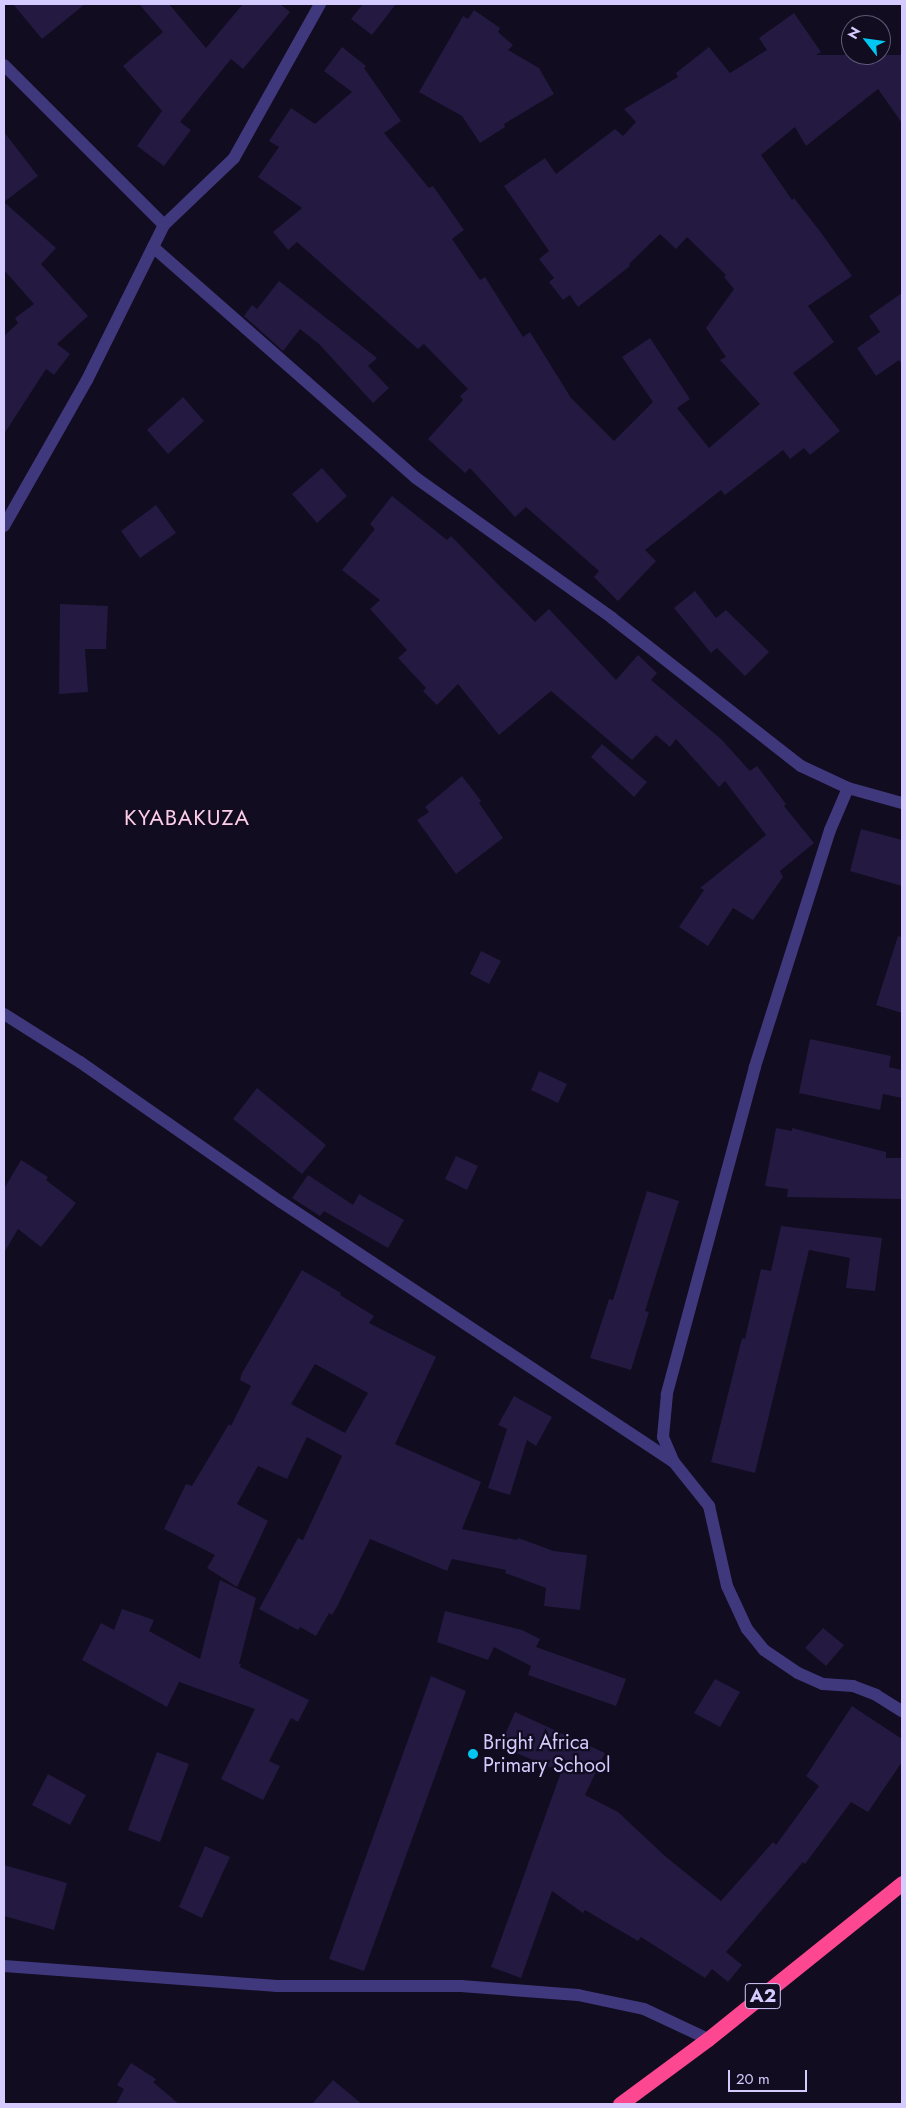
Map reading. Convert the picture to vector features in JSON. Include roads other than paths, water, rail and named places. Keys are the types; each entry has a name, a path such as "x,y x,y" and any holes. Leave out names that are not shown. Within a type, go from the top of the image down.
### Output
{"highway":[{"name":"A2","path":"620,2104 708,2039 902,1883"}],"street":[{"path":"4,526 87,380 164,225 234,158 320,4"},
{"path":"4,65 164,225"},
{"path":"153,247 416,478 612,618 801,766 848,788 902,803"},
{"path":"848,788 830,830 755,1067 667,1394 663,1437 673,1461 708,1506 727,1586 747,1629 764,1650 798,1673 823,1684 853,1686 876,1695 902,1711"},
{"path":"4,1014 80,1062 281,1202 673,1461"},
{"path":"4,1966 277,1986 462,1986 578,1995 644,2009 708,2039"}],"place":[{"name":"Bright Africa Primary School","path":"473,1754"}],"district":[{"name":"KYABAKUZA","path":"187,818"}]}
